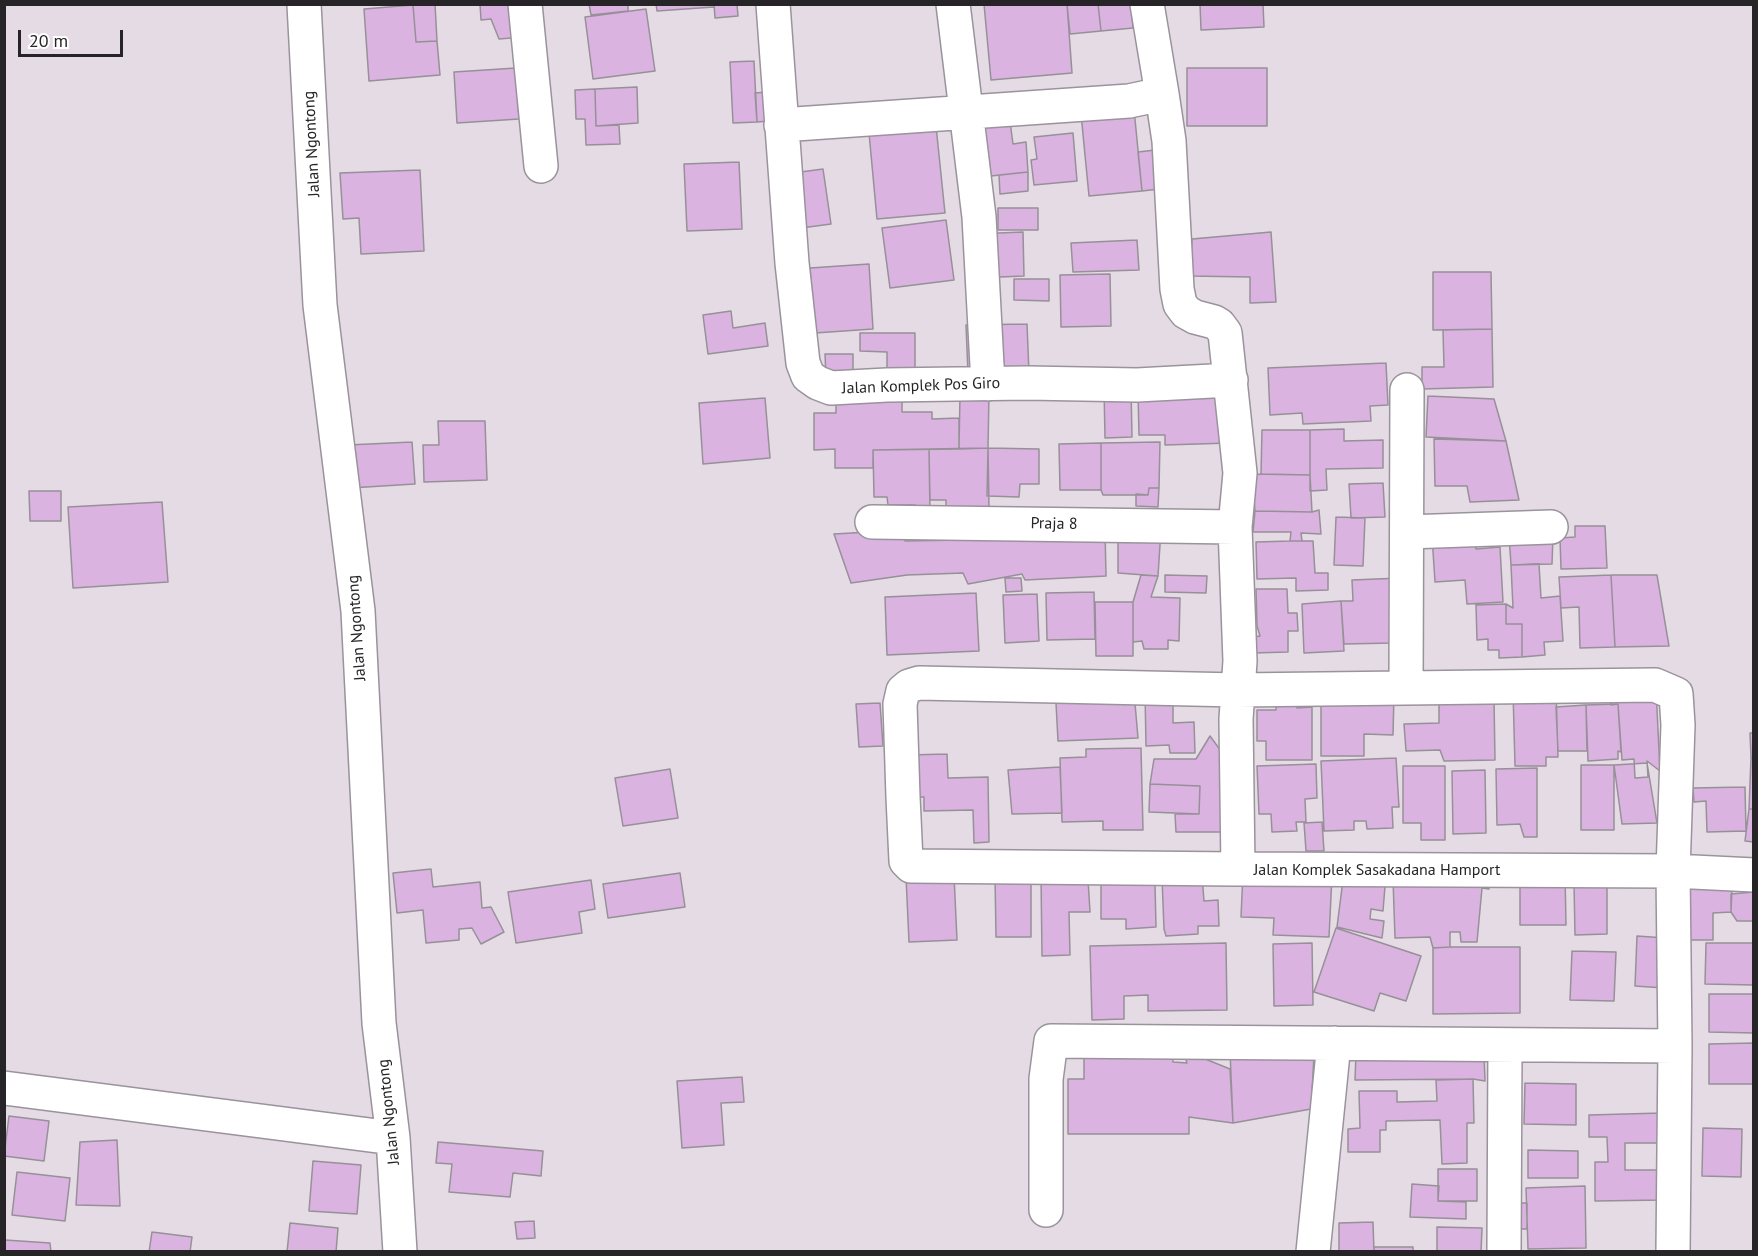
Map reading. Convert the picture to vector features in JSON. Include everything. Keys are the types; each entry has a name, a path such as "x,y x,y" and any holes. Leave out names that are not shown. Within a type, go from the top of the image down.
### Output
{"street":[{"name":"Jalan Ngontong","path":"304,4 320,305 358,611 379,1023 393,1138 400,1251"},
{"path":"525,4 541,166"},
{"name":"Jalan Komplek Pos Giro","path":"773,4 792,263 803,363 808,375 818,383 831,388 988,384 1137,385 1231,380"},
{"path":"953,4 968,112 979,217 988,384"},
{"path":"781,125 1129,101 1162,94 1147,4"},
{"name":"Jalan Komplek Sasakadana Hamport","path":"1162,94 1169,141 1177,289 1180,304 1186,312 1219,325 1225,333 1231,380 1240,473 1235,527 1240,661 1236,719 1238,869 1673,872 1754,875"},
{"path":"1406,688 1407,390"},
{"name":"Praja 8","path":"872,522 1235,527"},
{"path":"1407,532 1551,526"},
{"path":"1238,869 911,866 906,861 900,704 903,691 919,683 1238,690 1654,685 1676,694 1678,725 1673,872 1675,1046 1672,1251"},
{"path":"1046,1210 1046,1079 1051,1041 1675,1046"},
{"path":"1313,1251 1334,1043"},
{"path":"1504,1251 1505,1045"},
{"path":"4,1088 393,1138"}],"building":[{"path":"435,4 437,41 416,42 413,5"},
{"path":"480,4 520,4 523,37 499,39 491,19 481,20"},
{"path":"589,4 628,4 628,11 591,15"},
{"path":"656,4 714,4 714,7 657,11"},
{"path":"714,4 737,4 738,16 715,18"},
{"path":"984,4 1067,4 1072,73 991,80"},
{"path":"1067,4 1098,4 1101,31 1070,34"},
{"path":"1098,4 1131,4 1133,28 1101,31"},
{"path":"1200,4 1263,4 1264,27 1201,30"},
{"path":"413,5 416,42 437,41 440,75 369,81 364,9"},
{"path":"646,9 655,71 593,79 585,17"},
{"path":"754,61 757,122 733,123 730,62"},
{"path":"516,68 519,119 457,123 454,72"},
{"path":"1187,68 1267,68 1267,126 1187,126"},
{"path":"637,87 638,123 596,126 595,89"},
{"path":"595,89 596,126 619,125 620,144 586,145 585,119 576,119 575,90"},
{"path":"780,91 782,120 757,122 755,93"},
{"path":"1134,109 1142,191 1089,196 1081,114"},
{"path":"1009,114 1013,144 1026,142 1028,172 991,176 983,117"},
{"path":"936,126 945,213 877,219 869,133"},
{"path":"1073,133 1077,181 1034,185 1031,160 1037,159 1034,137"},
{"path":"1164,149 1168,188 1142,191 1138,152"},
{"path":"739,162 742,229 687,231 684,164"},
{"path":"823,169 831,224 801,228 793,173"},
{"path":"420,170 424,251 361,254 359,218 343,219 340,173"},
{"path":"1028,172 1028,191 1000,194 999,175"},
{"path":"998,208 1038,208 1038,230 998,230"},
{"path":"946,220 954,280 890,288 882,228"},
{"path":"1023,232 1024,276 976,278 975,234"},
{"path":"1271,232 1276,302 1250,303 1250,277 1190,276 1192,239"},
{"path":"1137,240 1139,270 1073,272 1071,243"},
{"path":"869,264 873,329 815,333 810,268"},
{"path":"1433,272 1491,272 1492,329 1433,330"},
{"path":"1110,274 1111,326 1061,327 1060,275"},
{"path":"1014,279 1049,279 1049,301 1014,300"},
{"path":"731,311 733,328 765,323 768,346 708,354 703,315"},
{"path":"1027,324 1029,373 968,374 966,325"},
{"path":"1492,329 1493,387 1422,389 1422,367 1444,367 1443,330"},
{"path":"860,333 915,333 915,369 887,369 887,352 860,351"},
{"path":"825,354 853,354 853,378 826,378"},
{"path":"1386,363 1388,405 1370,406 1371,421 1303,424 1302,413 1270,415 1268,368"},
{"path":"1131,387 1132,437 1105,438 1104,388"},
{"path":"1229,391 1230,443 1165,445 1165,435 1139,435 1138,393"},
{"path":"902,394 902,412 932,412 932,419 959,418 959,449 873,450 873,468 835,468 835,449 814,450 814,413 836,413 836,395"},
{"path":"960,394 989,394 988,448 959,449"},
{"path":"1428,396 1494,399 1506,441 1426,437"},
{"path":"765,398 770,458 703,464 699,403"},
{"path":"438,421 485,421 487,480 424,482 423,445 439,445"},
{"path":"1344,429 1344,441 1383,440 1383,468 1326,469 1327,490 1310,491 1310,430"},
{"path":"1262,430 1310,430 1310,475 1261,474"},
{"path":"1434,439 1506,441 1519,500 1470,502 1467,486 1435,486"},
{"path":"412,442 415,484 350,488 348,445"},
{"path":"1160,442 1159,488 1149,488 1148,495 1103,495 1101,490 1101,443"},
{"path":"1101,443 1101,490 1060,490 1059,444"},
{"path":"988,448 989,507 946,508 946,500 930,500 929,449"},
{"path":"988,448 1039,449 1039,484 1020,484 1019,497 987,496"},
{"path":"929,449 930,514 915,514 915,505 888,505 887,497 874,497 873,450"},
{"path":"1252,474 1310,475 1312,512 1255,511"},
{"path":"1383,483 1385,517 1351,518 1349,484"},
{"path":"1149,488 1159,488 1158,507 1136,506 1136,494 1148,495"},
{"path":"29,491 61,491 61,521 30,521"},
{"path":"162,502 168,582 73,588 68,507"},
{"path":"1319,510 1321,534 1301,533 1302,541 1290,541 1291,532 1253,532 1255,511 1312,512"},
{"path":"1336,517 1365,518 1363,566 1334,565"},
{"path":"1575,526 1605,526 1607,568 1561,569 1560,538 1575,537"},
{"path":"1161,529 1158,576 1118,573 1118,530"},
{"path":"905,530 905,541 1019,539 1105,530 1106,576 1025,580 1022,574 968,584 963,573 907,575 851,583 834,534"},
{"path":"1475,534 1476,549 1500,547 1503,602 1467,604 1465,580 1435,582 1432,536"},
{"path":"1509,535 1553,536 1552,564 1511,565"},
{"path":"1313,541 1315,573 1328,573 1328,590 1296,591 1296,578 1257,579 1256,542"},
{"path":"1539,564 1541,598 1560,596 1563,641 1544,642 1545,655 1522,657 1522,624 1506,624 1506,604 1513,608 1511,565"},
{"path":"1141,575 1158,576 1151,597 1180,598 1179,641 1168,640 1168,649 1144,649 1142,641 1133,642 1133,602"},
{"path":"1165,575 1207,576 1206,593 1165,592"},
{"path":"1611,575 1615,647 1580,648 1579,607 1561,608 1559,577"},
{"path":"1611,575 1657,575 1669,646 1615,647"},
{"path":"1005,578 1021,578 1022,591 1006,592"},
{"path":"1401,578 1393,643 1344,644 1341,601 1353,601 1352,580"},
{"path":"1256,589 1287,589 1288,613 1297,613 1298,631 1288,631 1288,652 1253,653 1253,637 1260,636 1257,626"},
{"path":"1094,592 1095,639 1047,640 1046,593"},
{"path":"976,593 979,651 887,655 885,597"},
{"path":"1037,594 1039,641 1005,643 1003,595"},
{"path":"1341,601 1344,651 1304,653 1302,604"},
{"path":"1095,602 1133,602 1133,656 1096,656"},
{"path":"1506,604 1506,624 1522,624 1522,657 1499,658 1499,650 1488,650 1488,639 1477,640 1476,605"},
{"path":"1556,689 1558,757 1546,757 1546,766 1515,766 1513,691"},
{"path":"1656,689 1660,771 1647,761 1648,777 1635,778 1634,759 1622,760 1618,704 1611,705 1610,692"},
{"path":"1134,692 1138,738 1058,741 1056,703 1076,702"},
{"path":"1145,692 1186,705 1173,705 1173,723 1194,722 1195,753 1170,753 1169,745 1146,746"},
{"path":"1321,694 1394,694 1393,735 1364,734 1364,756 1321,756"},
{"path":"1276,696 1297,697 1297,708 1312,707 1312,760 1266,760 1266,741 1257,741 1257,710 1276,710"},
{"path":"1494,699 1495,760 1444,761 1440,750 1406,751 1404,724 1439,723 1439,700"},
{"path":"880,703 883,746 859,747 856,704"},
{"path":"1618,704 1621,752 1618,751 1618,759 1588,761 1586,705"},
{"path":"1586,705 1587,751 1558,751 1556,707"},
{"path":"1750,733 1754,733 1754,758 1751,758"},
{"path":"1210,736 1229,762 1230,832 1176,832 1175,814 1199,814 1200,786 1150,784 1154,759 1196,759"},
{"path":"1141,748 1143,830 1103,830 1103,821 1062,822 1060,758 1086,757 1086,749"},
{"path":"947,754 948,778 988,777 989,842 974,843 973,810 924,811 924,797 910,797 909,755"},
{"path":"1396,758 1399,807 1392,807 1393,828 1367,829 1366,821 1354,821 1354,830 1324,831 1321,761"},
{"path":"1751,758 1754,758 1754,809 1749,809"},
{"path":"1647,763 1657,823 1622,824 1614,765"},
{"path":"1316,764 1317,798 1305,799 1306,822 1296,822 1297,831 1272,832 1271,814 1259,814 1257,766"},
{"path":"1581,765 1614,765 1614,830 1581,830"},
{"path":"1403,766 1445,766 1445,840 1421,840 1421,823 1403,823"},
{"path":"1060,767 1062,813 1012,814 1008,770"},
{"path":"1537,768 1537,837 1524,837 1520,824 1497,825 1496,769"},
{"path":"670,769 678,818 623,826 615,778"},
{"path":"1485,770 1486,833 1453,834 1452,771"},
{"path":"1150,784 1200,786 1199,814 1149,812"},
{"path":"1745,787 1746,831 1707,832 1706,801 1694,802 1693,788"},
{"path":"1749,809 1754,809 1754,842 1745,841"},
{"path":"1322,822 1324,851 1306,851 1304,823"},
{"path":"431,869 433,887 480,882 482,908 491,907 504,932 481,944 472,928 459,929 459,940 426,943 423,910 397,913 393,873"},
{"path":"1344,872 1386,874 1383,911 1371,909 1370,919 1384,921 1382,938 1337,927"},
{"path":"680,873 685,907 608,918 603,884"},
{"path":"1243,873 1332,876 1329,937 1273,935 1274,918 1241,917"},
{"path":"1488,873 1489,889 1482,888 1477,942 1461,942 1460,932 1450,932 1450,947 1433,948 1430,937 1395,938 1393,879"},
{"path":"1520,874 1565,874 1566,925 1520,925"},
{"path":"954,875 957,940 909,942 906,877"},
{"path":"1202,876 1204,901 1218,900 1219,926 1198,926 1198,934 1166,936 1162,878"},
{"path":"995,877 1031,879 1031,937 996,937"},
{"path":"1685,877 1732,887 1731,912 1713,913 1713,940 1676,940"},
{"path":"1041,878 1088,879 1090,912 1069,912 1070,955 1042,956"},
{"path":"1101,879 1155,884 1156,927 1126,929 1126,919 1101,919"},
{"path":"591,880 595,909 579,912 582,933 516,943 508,892"},
{"path":"1574,884 1607,884 1607,934 1575,935"},
{"path":"1754,892 1754,921 1737,921 1731,912 1731,894"},
{"path":"1336,928 1421,956 1406,1001 1380,993 1374,1011 1314,992"},
{"path":"1637,936 1666,938 1664,988 1635,986"},
{"path":"1226,943 1227,1010 1148,1011 1148,995 1124,996 1124,1019 1092,1020 1090,946"},
{"path":"1312,943 1313,1005 1274,1006 1273,944"},
{"path":"1706,943 1754,943 1754,985 1705,984"},
{"path":"1520,947 1520,1013 1433,1014 1433,948"},
{"path":"1572,951 1616,952 1614,1001 1570,1000"},
{"path":"1709,994 1754,994 1754,1033 1709,1032"},
{"path":"1754,1043 1754,1084 1709,1084 1709,1044"},
{"path":"1084,1045 1172,1045 1173,1062 1187,1063 1183,1050 1230,1069 1233,1123 1189,1117 1189,1134 1068,1134 1068,1079 1084,1079"},
{"path":"1230,1051 1314,1056 1311,1109 1233,1123"},
{"path":"1356,1054 1484,1054 1485,1081 1473,1079 1355,1080"},
{"path":"742,1077 744,1102 721,1103 724,1145 682,1148 677,1081"},
{"path":"1473,1079 1474,1123 1467,1123 1467,1163 1442,1164 1440,1120 1386,1121 1386,1130 1380,1130 1380,1152 1348,1152 1348,1129 1360,1128 1359,1091 1397,1091 1397,1102 1437,1101 1436,1080"},
{"path":"1525,1083 1576,1084 1576,1125 1524,1124"},
{"path":"1662,1113 1663,1143 1625,1143 1625,1170 1664,1170 1664,1200 1595,1201 1595,1162 1608,1162 1607,1137 1589,1137 1589,1115"},
{"path":"9,1116 49,1121 44,1161 4,1156"},
{"path":"1703,1128 1742,1129 1741,1177 1702,1176"},
{"path":"117,1140 120,1206 76,1205 80,1142"},
{"path":"438,1142 543,1151 541,1176 513,1173 510,1197 449,1192 452,1164 436,1163"},
{"path":"1528,1150 1578,1151 1578,1178 1528,1178"},
{"path":"313,1161 361,1165 357,1214 309,1211"},
{"path":"1438,1169 1477,1169 1477,1201 1438,1201"},
{"path":"17,1172 70,1178 65,1221 12,1215"},
{"path":"1412,1184 1439,1186 1438,1201 1466,1202 1466,1219 1410,1217"},
{"path":"1585,1186 1586,1248 1528,1249 1526,1188"},
{"path":"1516,1203 1527,1203 1527,1229 1516,1229"},
{"path":"534,1221 535,1238 517,1239 515,1222"},
{"path":"1373,1222 1374,1252 1339,1252 1339,1223"},
{"path":"290,1223 338,1228 336,1252 287,1252"},
{"path":"1437,1227 1482,1228 1481,1252 1437,1252"},
{"path":"152,1232 192,1237 190,1252 149,1252"},
{"path":"5,1240 50,1243 51,1252 5,1252"},
{"path":"1374,1247 1413,1247 1413,1252 1374,1252"}]}
